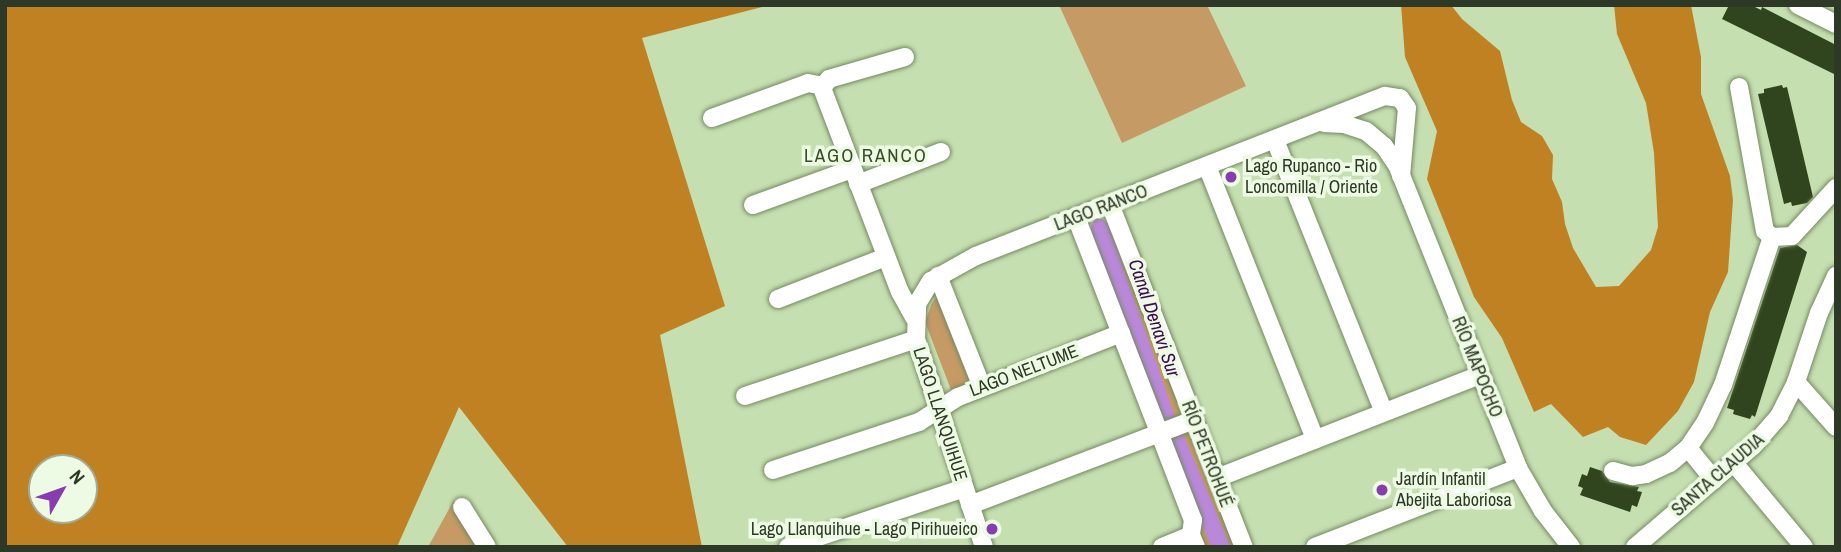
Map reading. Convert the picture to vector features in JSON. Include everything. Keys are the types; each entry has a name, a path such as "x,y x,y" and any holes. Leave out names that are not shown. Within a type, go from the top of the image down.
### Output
{"street":[{"path":"1798,5 1836,24"},
{"path":"712,118 808,83 823,86 829,79 860,68 871,69 905,57"},
{"name":"LAGO LLANQUIHUE","path":"823,86 886,257 905,303 914,317 916,339 984,547"},
{"path":"1739,87 1765,231 1772,237 1792,236 1836,188"},
{"name":"RÍO MAPOCHO","path":"1311,126 1377,98 1390,95 1400,98 1408,114 1401,176"},
{"name":"RÍO MAPOCHO","path":"1311,126 1334,123 1366,131 1384,146 1401,176 1518,468 1543,512 1571,547"},
{"name":"LAGO RANCO","path":"914,317 921,295 938,276 976,256 1311,126"},
{"path":"1275,140 1384,412"},
{"path":"754,205 941,152"},
{"path":"1207,166 1315,439"},
{"name":"RÍO PETROHUÉ","path":"1110,204 1244,547"},
{"name":"RÍO PETROHUÉ","path":"1076,217 1194,520 1193,541"},
{"path":"1613,471 1632,476 1646,474 1670,463 1688,448 1705,423 1723,385 1772,237"},
{"path":"778,299 886,257"},
{"path":"938,276 982,387"},
{"name":"SANTA CLAUDIA","path":"1635,547 1769,430 1796,382 1822,305 1836,276"},
{"name":"LAGO NELTUME","path":"773,470 919,422 938,409 982,387 1121,333"},
{"path":"746,396 916,339"},
{"path":"1217,478 1480,375"},
{"path":"1796,382 1836,427"},
{"path":"788,547 967,497 1194,420"},
{"path":"1688,448 1714,480"},
{"path":"1734,463 1804,547"},
{"path":"1315,547 1518,468"},
{"path":"462,507 487,547"},
{"path":"1162,547 1193,541"}],"shaded area":[{"path":"5,5 770,5 642,38 725,306 660,335 702,547 568,547 459,407 397,547 5,547"},
{"path":"1059,5 1207,5 1246,86 1122,143"},
{"path":"1401,5 1451,5 1462,19 1500,51 1512,100 1521,122 1542,136 1553,155 1552,179 1562,202 1565,224 1573,248 1596,287 1619,286 1651,250 1658,227 1654,153 1646,103 1617,34 1614,5 1691,5 1701,57 1701,94 1730,176 1733,200 1728,272 1710,312 1694,382 1678,411 1646,445 1620,437 1608,427 1583,437 1551,404 1534,412 1502,338 1474,297 1427,179 1437,131 1405,57"},
{"path":"1114,232 1238,547 1205,547 1090,240"},
{"path":"940,293 975,382 953,395 925,322 932,303"},
{"path":"454,500 482,547 428,547"}],"building":[{"path":"1729,5 1751,5 1761,10 1762,7 1836,45 1836,75 1722,19"},
{"path":"1782,85 1783,88 1787,87 1813,197 1807,203 1792,206 1791,202 1784,204 1758,94 1764,93 1764,89"},
{"path":"1797,245 1807,252 1755,417 1752,415 1750,419 1733,414 1734,410 1727,408 1780,248"},
{"path":"1590,467 1602,471 1610,482 1639,487 1637,491 1642,492 1637,507 1632,505 1630,512 1580,495 1583,488 1578,486 1582,474 1587,476"}],"waterway":[{"name":"Canal Denavi Sur","path":"1100,228 1167,421"},
{"name":"Canal Denavi Sur","path":"1175,438 1221,547"}],"place":[{"name":"Lago Rupanco - Rio Loncomilla / Oriente","path":"1231,177"},
{"name":"Jardín Infantil Abejita Laboriosa","path":"1382,490"},
{"name":"Lago Llanquihue - Lago Pirihueico","path":"992,529"}],"district":[{"name":"LAGO RANCO","path":"866,156"}]}
